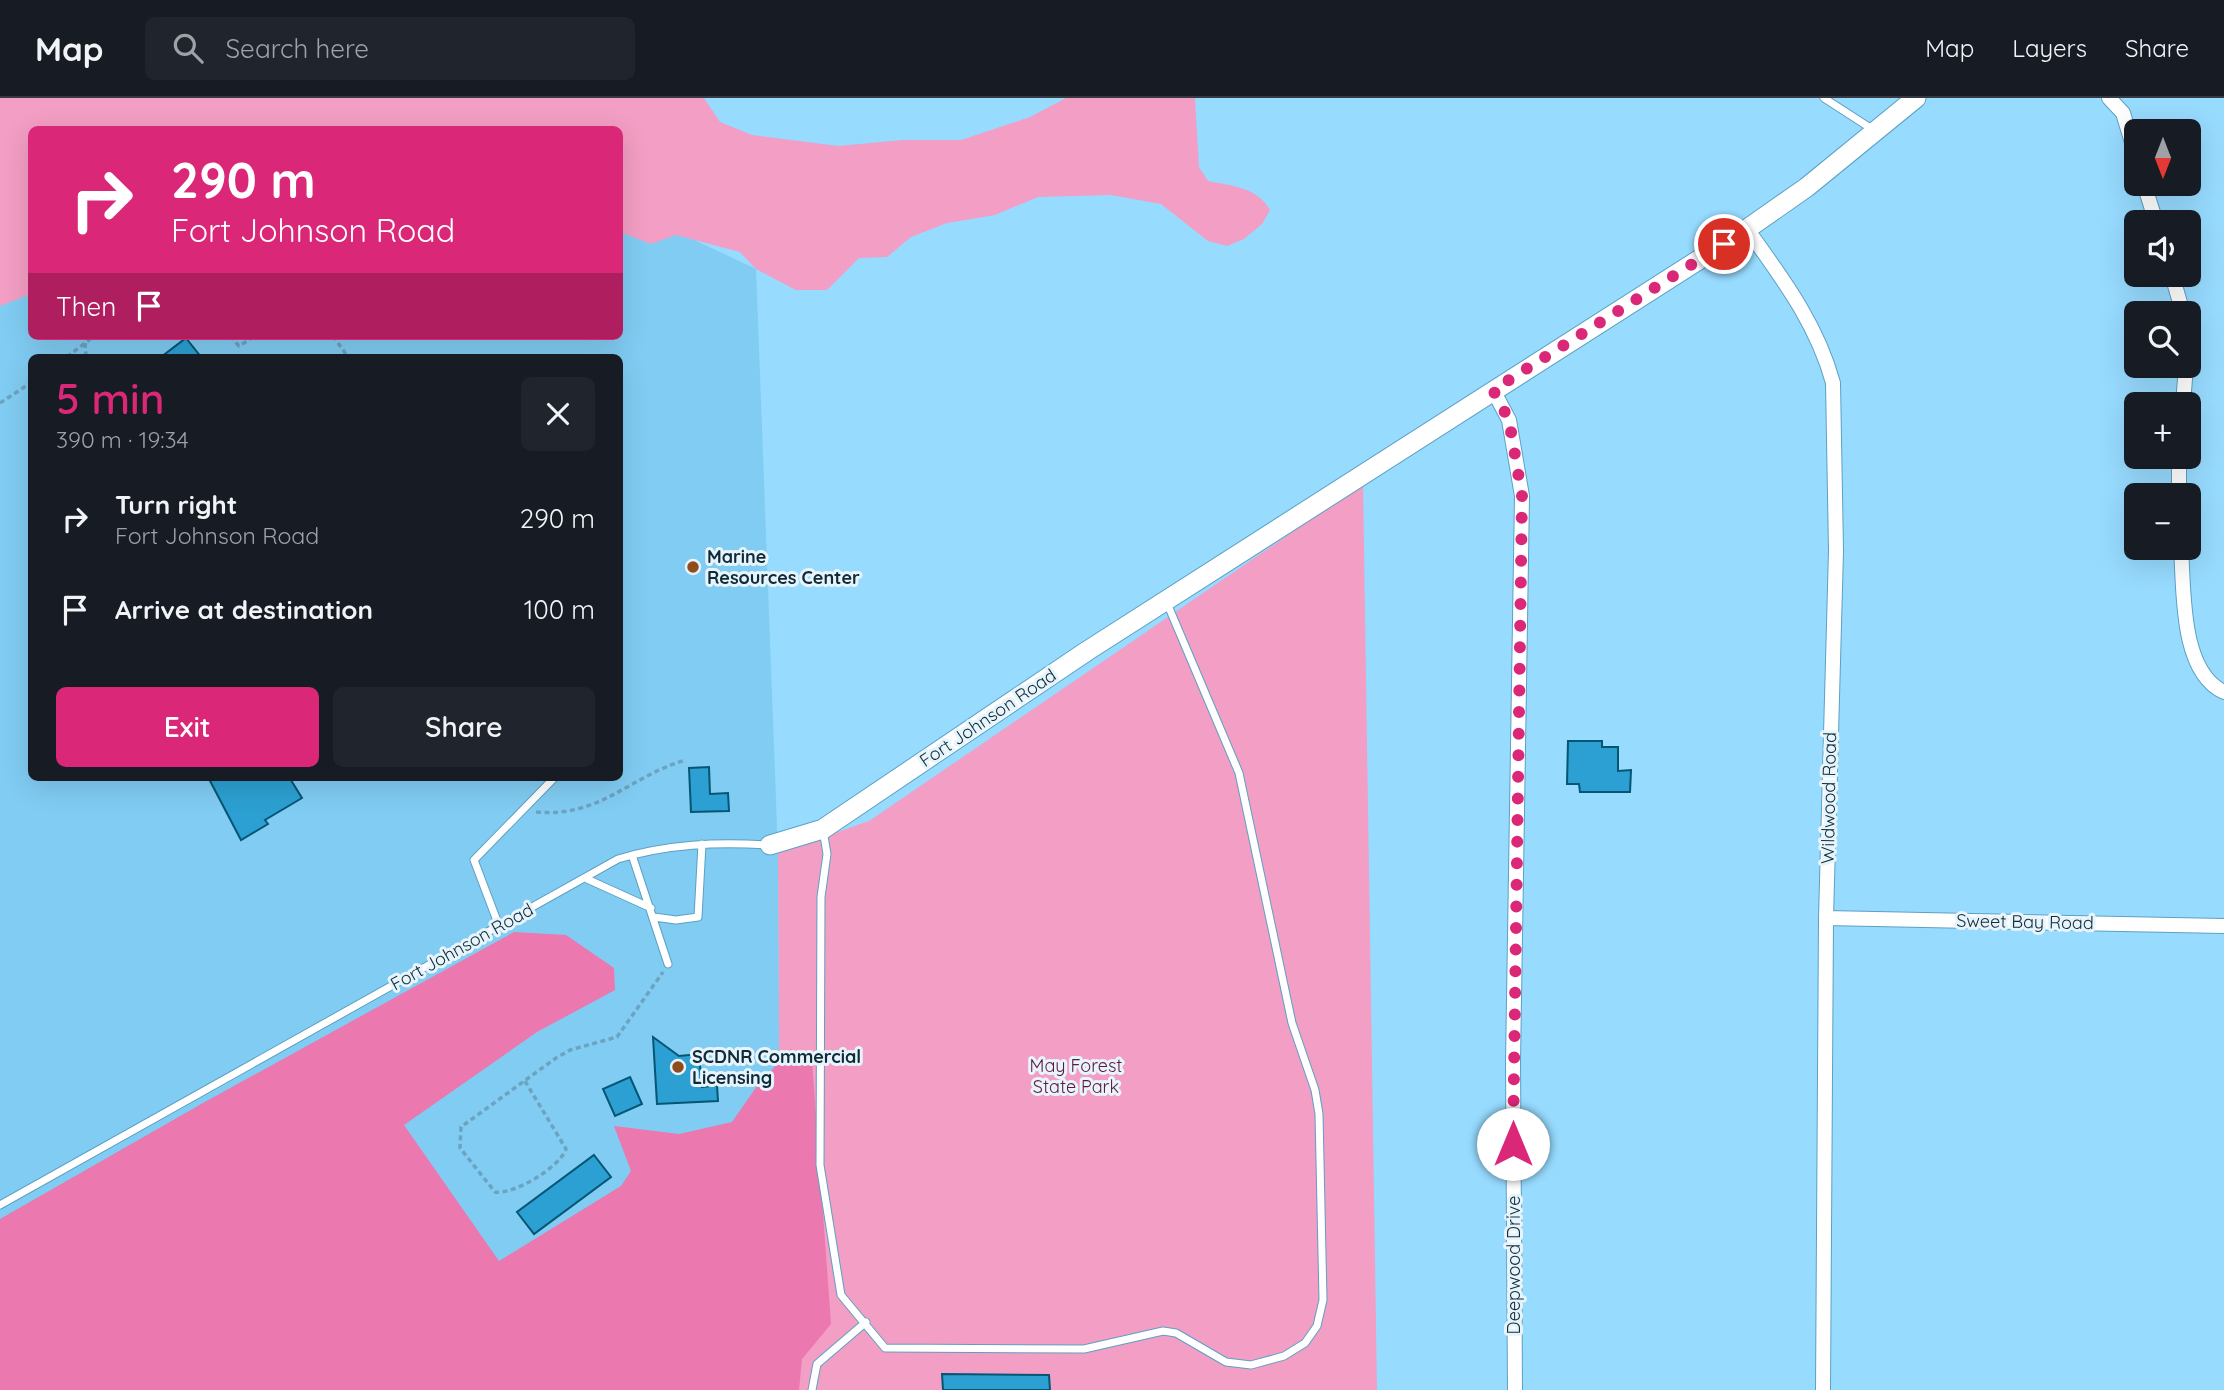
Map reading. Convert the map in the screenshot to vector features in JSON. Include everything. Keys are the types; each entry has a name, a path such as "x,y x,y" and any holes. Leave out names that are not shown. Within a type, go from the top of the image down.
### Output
{"street":[{"name":"Fort Johnson Road","path":"770,845 823,829 1166,600 1747,229 1807,187 1916,98"},
{"path":"2109,98 2123,113 2125,119"},
{"name":"Wildwood Road","path":"1747,229 1803,309 1826,357 1833,383 1836,551 1826,918 1823,1390"},
{"name":"Deepwood Drive","path":"1493,390 1509,420 1522,496 1513,1062 1515,1390"},
{"path":"2182,560 2191,650 2211,686 2224,692"},
{"name":"Sweet Bay Road","path":"1826,918 2224,926"}],"lane":[{"path":"1824,98 1875,131"},
{"path":"823,829 827,854 821,897 820,1165 841,1295 885,1348 1084,1349 1163,1331 1176,1333 1226,1362 1238,1365 1284,1356 1305,1343 1317,1326 1321,1312 1323,1280 1321,1142 1315,1090 1292,1023 1239,773 1166,600"},
{"path":"499,926 474,860 551,781"},
{"path":"654,917 676,920 698,917 702,844"},
{"name":"Fort Johnson Road","path":"0,1205 587,879 618,859 652,849 702,844 770,845"},
{"path":"632,855 668,964"},
{"path":"587,879 651,908"},
{"path":"812,1390 817,1364 866,1322"}],"path":[{"path":"71,354 89,340"},
{"path":"234,340 239,346 249,340"},
{"path":"85,343 86,354"},
{"path":"0,403 28,385"},
{"path":"520,810 546,813 606,801 652,773 686,760"},
{"path":"525,1080 566,1149 563,1158 519,1188 506,1194 495,1192 460,1148 461,1127 525,1080 570,1050 617,1037 668,964"}],"shaded area":[{"name":"Marine Resources Center","path":"16,98 390,98 77,126 28,126 28,340 623,340 623,206 756,269 778,853 781,1390 0,1390 0,113"},
{"path":"514,932 566,935 614,968 615,990 537,1032 404,1125 499,1261 621,1186 631,1171 614,1126 679,1134 732,1122 757,1086 791,1049 812,1061 831,1324 802,1359 799,1390 0,1390 0,1219 203,1103"}],"green space":[{"path":"0,98 704,98 720,122 752,135 838,146 903,140 961,140 1030,117 1066,98 1195,98 1199,167 1208,181 1251,192 1265,202 1270,210 1262,224 1244,239 1227,246 1208,241 1161,204 1111,195 1038,197 995,215 947,223 911,237 887,257 859,258 827,290 796,290 756,269 740,252 676,235 651,244 623,233 623,126 28,126 28,295 0,306"},
{"name":"May Forest State Park","path":"1363,484 1377,1390 781,1390 778,853 869,821"}],"building":[{"path":"183,340 188,340 199,354 165,354"},
{"path":"1568,741 1602,741 1602,747 1618,747 1618,771 1631,770 1630,792 1580,792 1579,784 1567,784"},
{"path":"709,767 710,794 728,793 729,811 691,812 689,768"},
{"path":"210,781 291,781 302,798 265,820 268,824 241,840"},
{"name":"SCDNR Commercial Licensing","path":"653,1037 679,1056 699,1054 702,1087 717,1085 718,1101 657,1104"},
{"path":"630,1077 642,1104 615,1116 603,1089"},
{"path":"594,1155 611,1177 534,1234 517,1212"},
{"path":"942,1374 1049,1375 1050,1390 943,1390"}],"place":[{"name":"Marine Resources Center","path":"693,567"},
{"name":"SCDNR Commercial Licensing","path":"678,1067"}],"route":[{"path":"1513,1144 1522,496 1509,420 1493,390 1724,244"}]}
